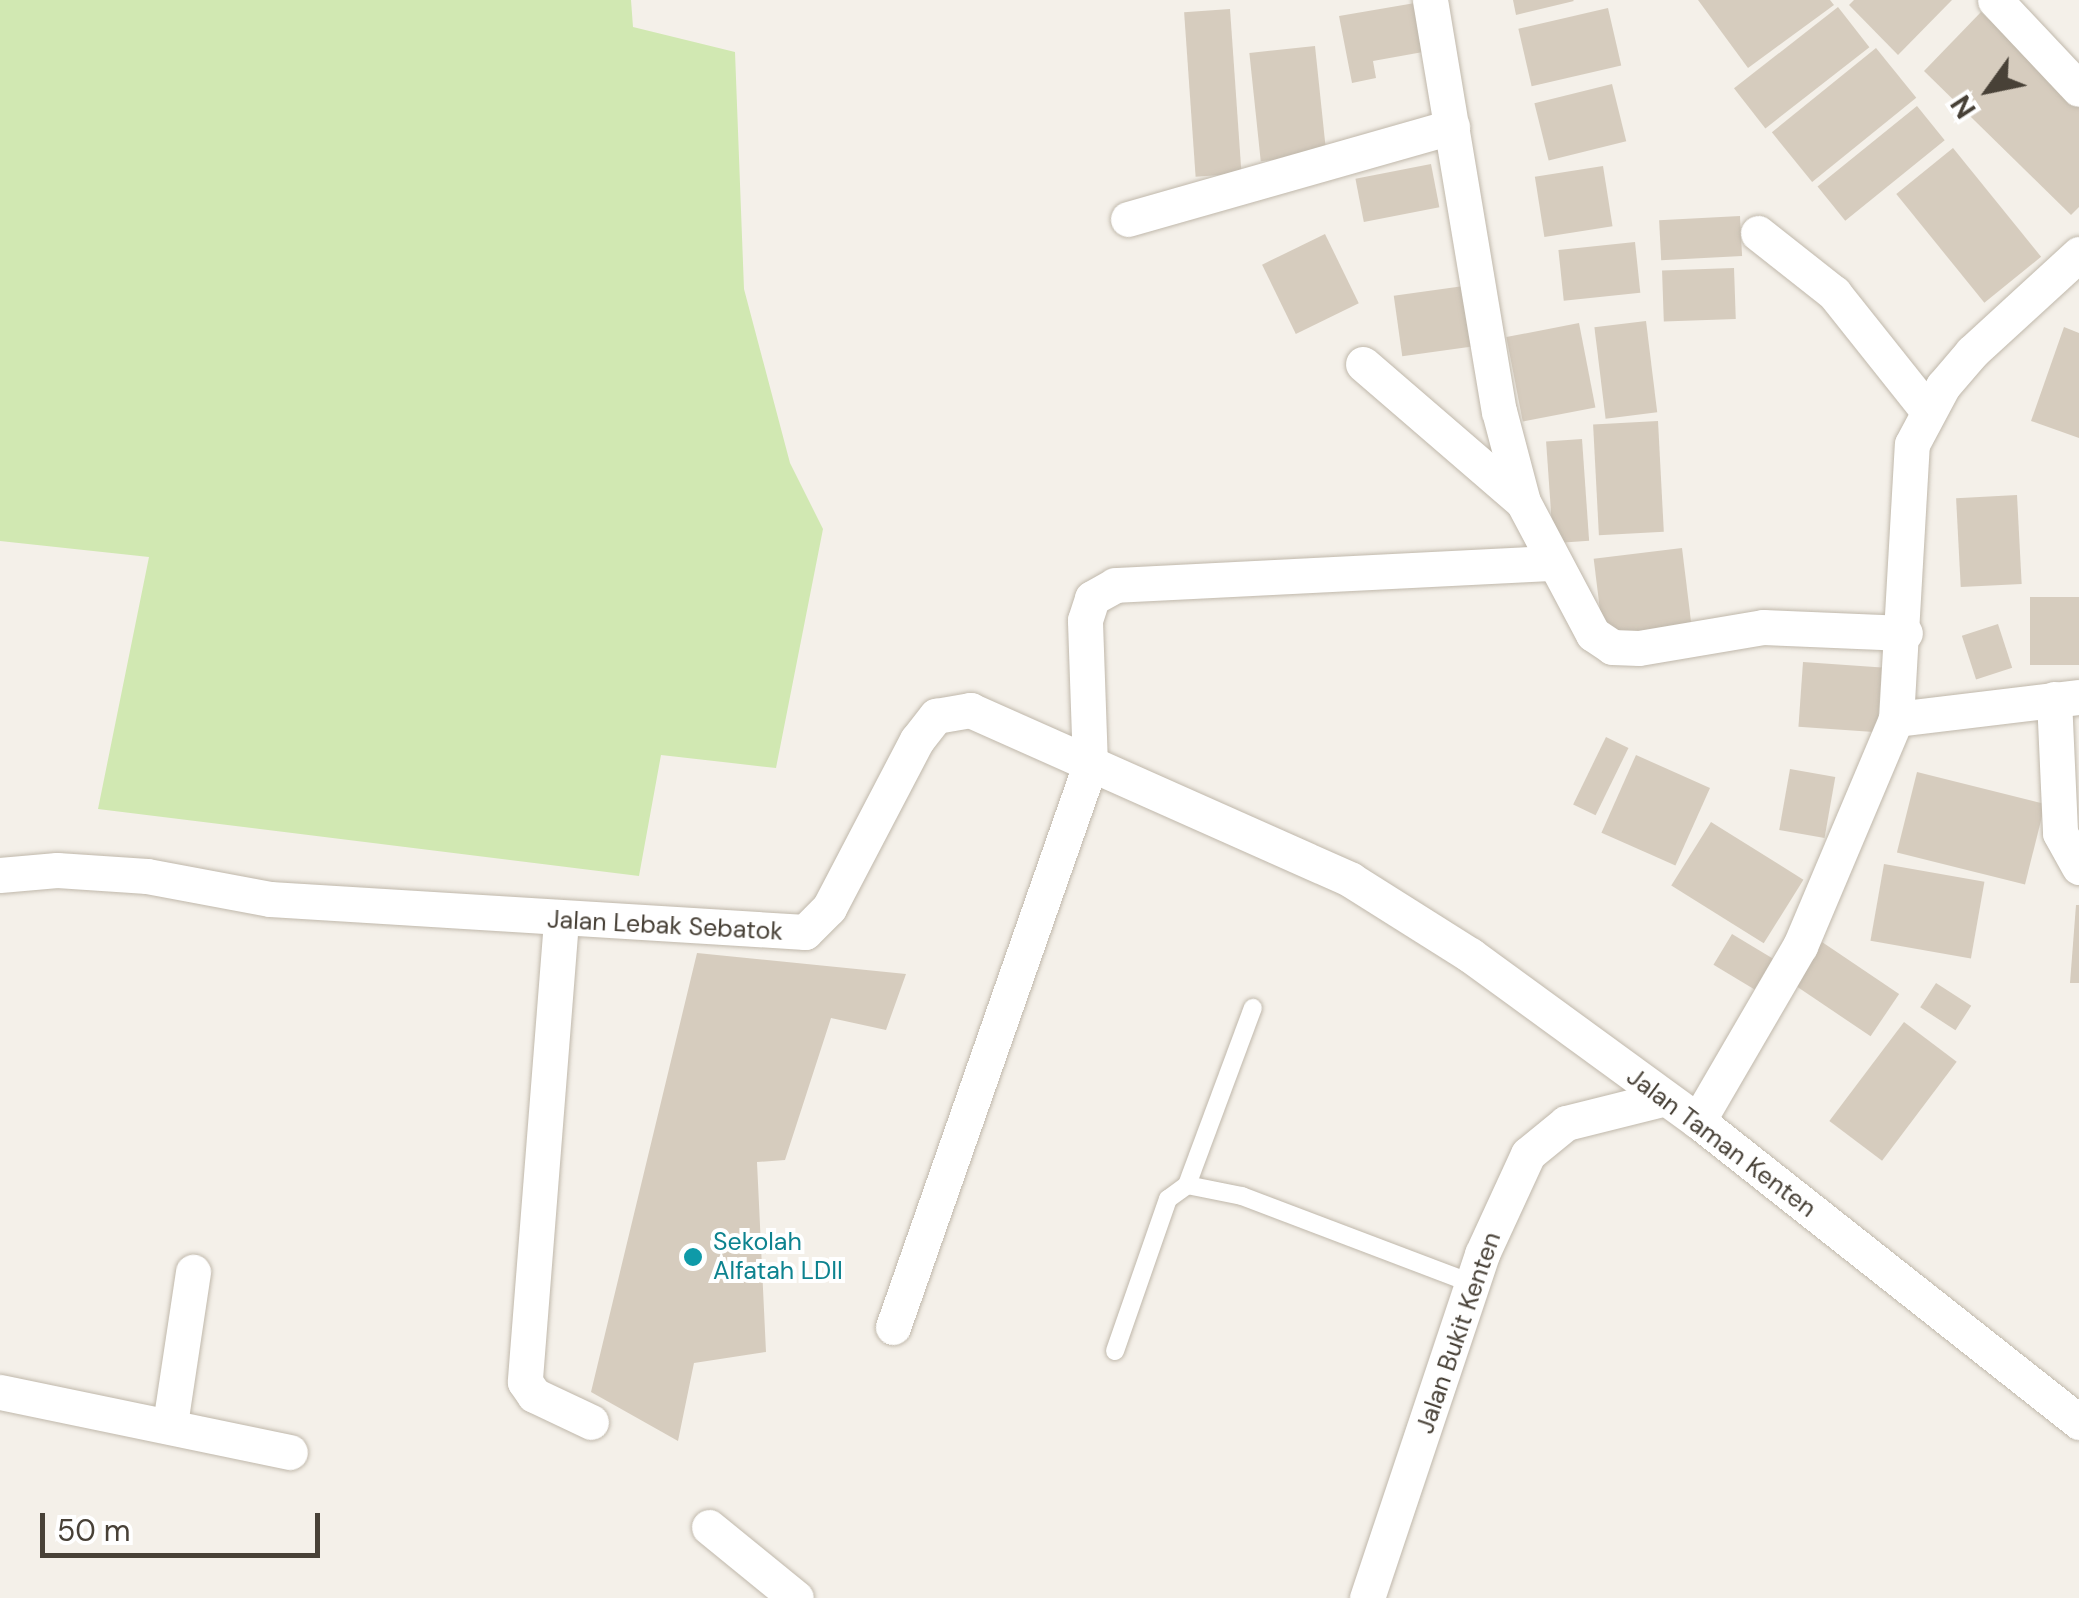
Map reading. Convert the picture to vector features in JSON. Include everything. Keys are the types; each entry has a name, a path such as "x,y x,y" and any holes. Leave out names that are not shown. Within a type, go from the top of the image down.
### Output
{"street":[{"path":"1430,0 1499,412 1522,502 1594,634 1612,647 1639,648 1763,627 1906,633"},
{"path":"1995,0 2079,88"},
{"path":"1128,219 1452,127"},
{"path":"1758,234 1834,293 1928,410"},
{"path":"1698,1121 1800,946 1896,719 1906,633 1908,470 1928,410 1972,352 2079,254"},
{"path":"1364,364 1522,502"},
{"path":"893,1327 1090,764 1086,612 1105,588 1552,563"},
{"path":"1896,719 2066,698 2060,833 2079,867"},
{"name":"Jalan Lebak Sebatok","path":"0,875 57,870 147,876 270,899 561,921 806,932 829,908 910,749 948,711 996,718 1352,880"},
{"name":"Jalan Taman Kenten","path":"1352,880 1470,955 1662,1099 1698,1121 2079,1422"},
{"path":"561,921 525,1382 534,1395 591,1422"},
{"name":"Jalan Bukit Kenten","path":"1367,1598 1476,1285 1482,1254 1528,1154 1566,1123 1662,1099"},
{"path":"170,1424 194,1272"},
{"path":"0,1392 170,1424 290,1452"},
{"path":"709,1528 796,1598"}],"lane":[{"path":"1115,1352 1168,1199 1188,1186 1253,1008"},
{"path":"1188,1186 1242,1196 1476,1285"}],"green space":[{"path":"0,0 631,0 633,27 735,52 744,289 790,463 823,529 776,768 661,755 639,876 98,809 149,557 0,541"}],"building":[{"path":"1513,0 1573,0 1574,1 1516,15"},
{"path":"1698,0 1830,0 1834,5 1748,68"},
{"path":"1854,0 1952,0 1898,55 1849,5"},
{"path":"1415,3 1423,52 1373,61 1376,78 1352,83 1339,16"},
{"path":"1838,7 1869,47 1765,128 1734,88"},
{"path":"1608,8 1621,65 1532,86 1518,29"},
{"path":"1230,9 1242,174 1196,177 1184,12"},
{"path":"1981,12 2079,107 2079,207 2071,215 1924,71"},
{"path":"1315,46 1326,154 1261,161 1249,53"},
{"path":"1876,48 1916,98 1812,182 1772,132"},
{"path":"1612,84 1626,141 1549,161 1534,103"},
{"path":"1917,106 1945,140 1845,221 1818,187"},
{"path":"1953,148 2041,257 1984,303 1896,194"},
{"path":"1431,164 1439,207 1364,222 1355,179"},
{"path":"1603,166 1613,226 1544,237 1535,177"},
{"path":"1740,216 1742,256 1661,260 1659,220"},
{"path":"1325,234 1359,303 1296,334 1262,265"},
{"path":"1635,242 1640,293 1564,301 1558,250"},
{"path":"1734,268 1736,319 1664,321 1662,271"},
{"path":"1471,285 1479,345 1402,356 1394,296"},
{"path":"1646,321 1657,412 1606,419 1594,327"},
{"path":"1579,323 1595,407 1523,422 1506,337"},
{"path":"2064,327 2079,333 2079,438 2031,421"},
{"path":"1658,421 1664,532 1599,535 1593,424"},
{"path":"1582,439 1589,541 1553,543 1546,442"},
{"path":"2017,495 2022,584 1961,587 1956,498"},
{"path":"1682,548 1692,625 1603,636 1594,559"},
{"path":"2030,597 2079,597 2079,665 2030,665"},
{"path":"1998,624 2012,668 1976,679 1962,636"},
{"path":"1803,662 1882,668 1877,732 1798,727"},
{"path":"1606,737 1628,748 1596,815 1573,804"},
{"path":"1636,755 1710,788 1675,866 1601,833"},
{"path":"1790,769 1835,777 1825,838 1779,830"},
{"path":"1917,772 2045,804 2025,884 1897,853"},
{"path":"1711,822 1803,880 1764,943 1671,886"},
{"path":"1884,864 1984,882 1971,959 1870,941"},
{"path":"2076,905 2079,983 2070,983"},
{"path":"1732,934 1773,959 1755,990 1713,965"},
{"path":"1822,942 1899,994 1871,1036 1793,984"},
{"name":"Sekolah Alfatah LDII","path":"697,953 906,974 886,1030 831,1018 785,1160 757,1162 766,1352 694,1363 678,1441 591,1392"},
{"path":"1936,983 1971,1006 1955,1030 1920,1007"},
{"path":"1904,1022 1957,1062 1882,1161 1829,1121"}],"place":[{"name":"Sekolah Alfatah LDII","path":"693,1257"}]}
